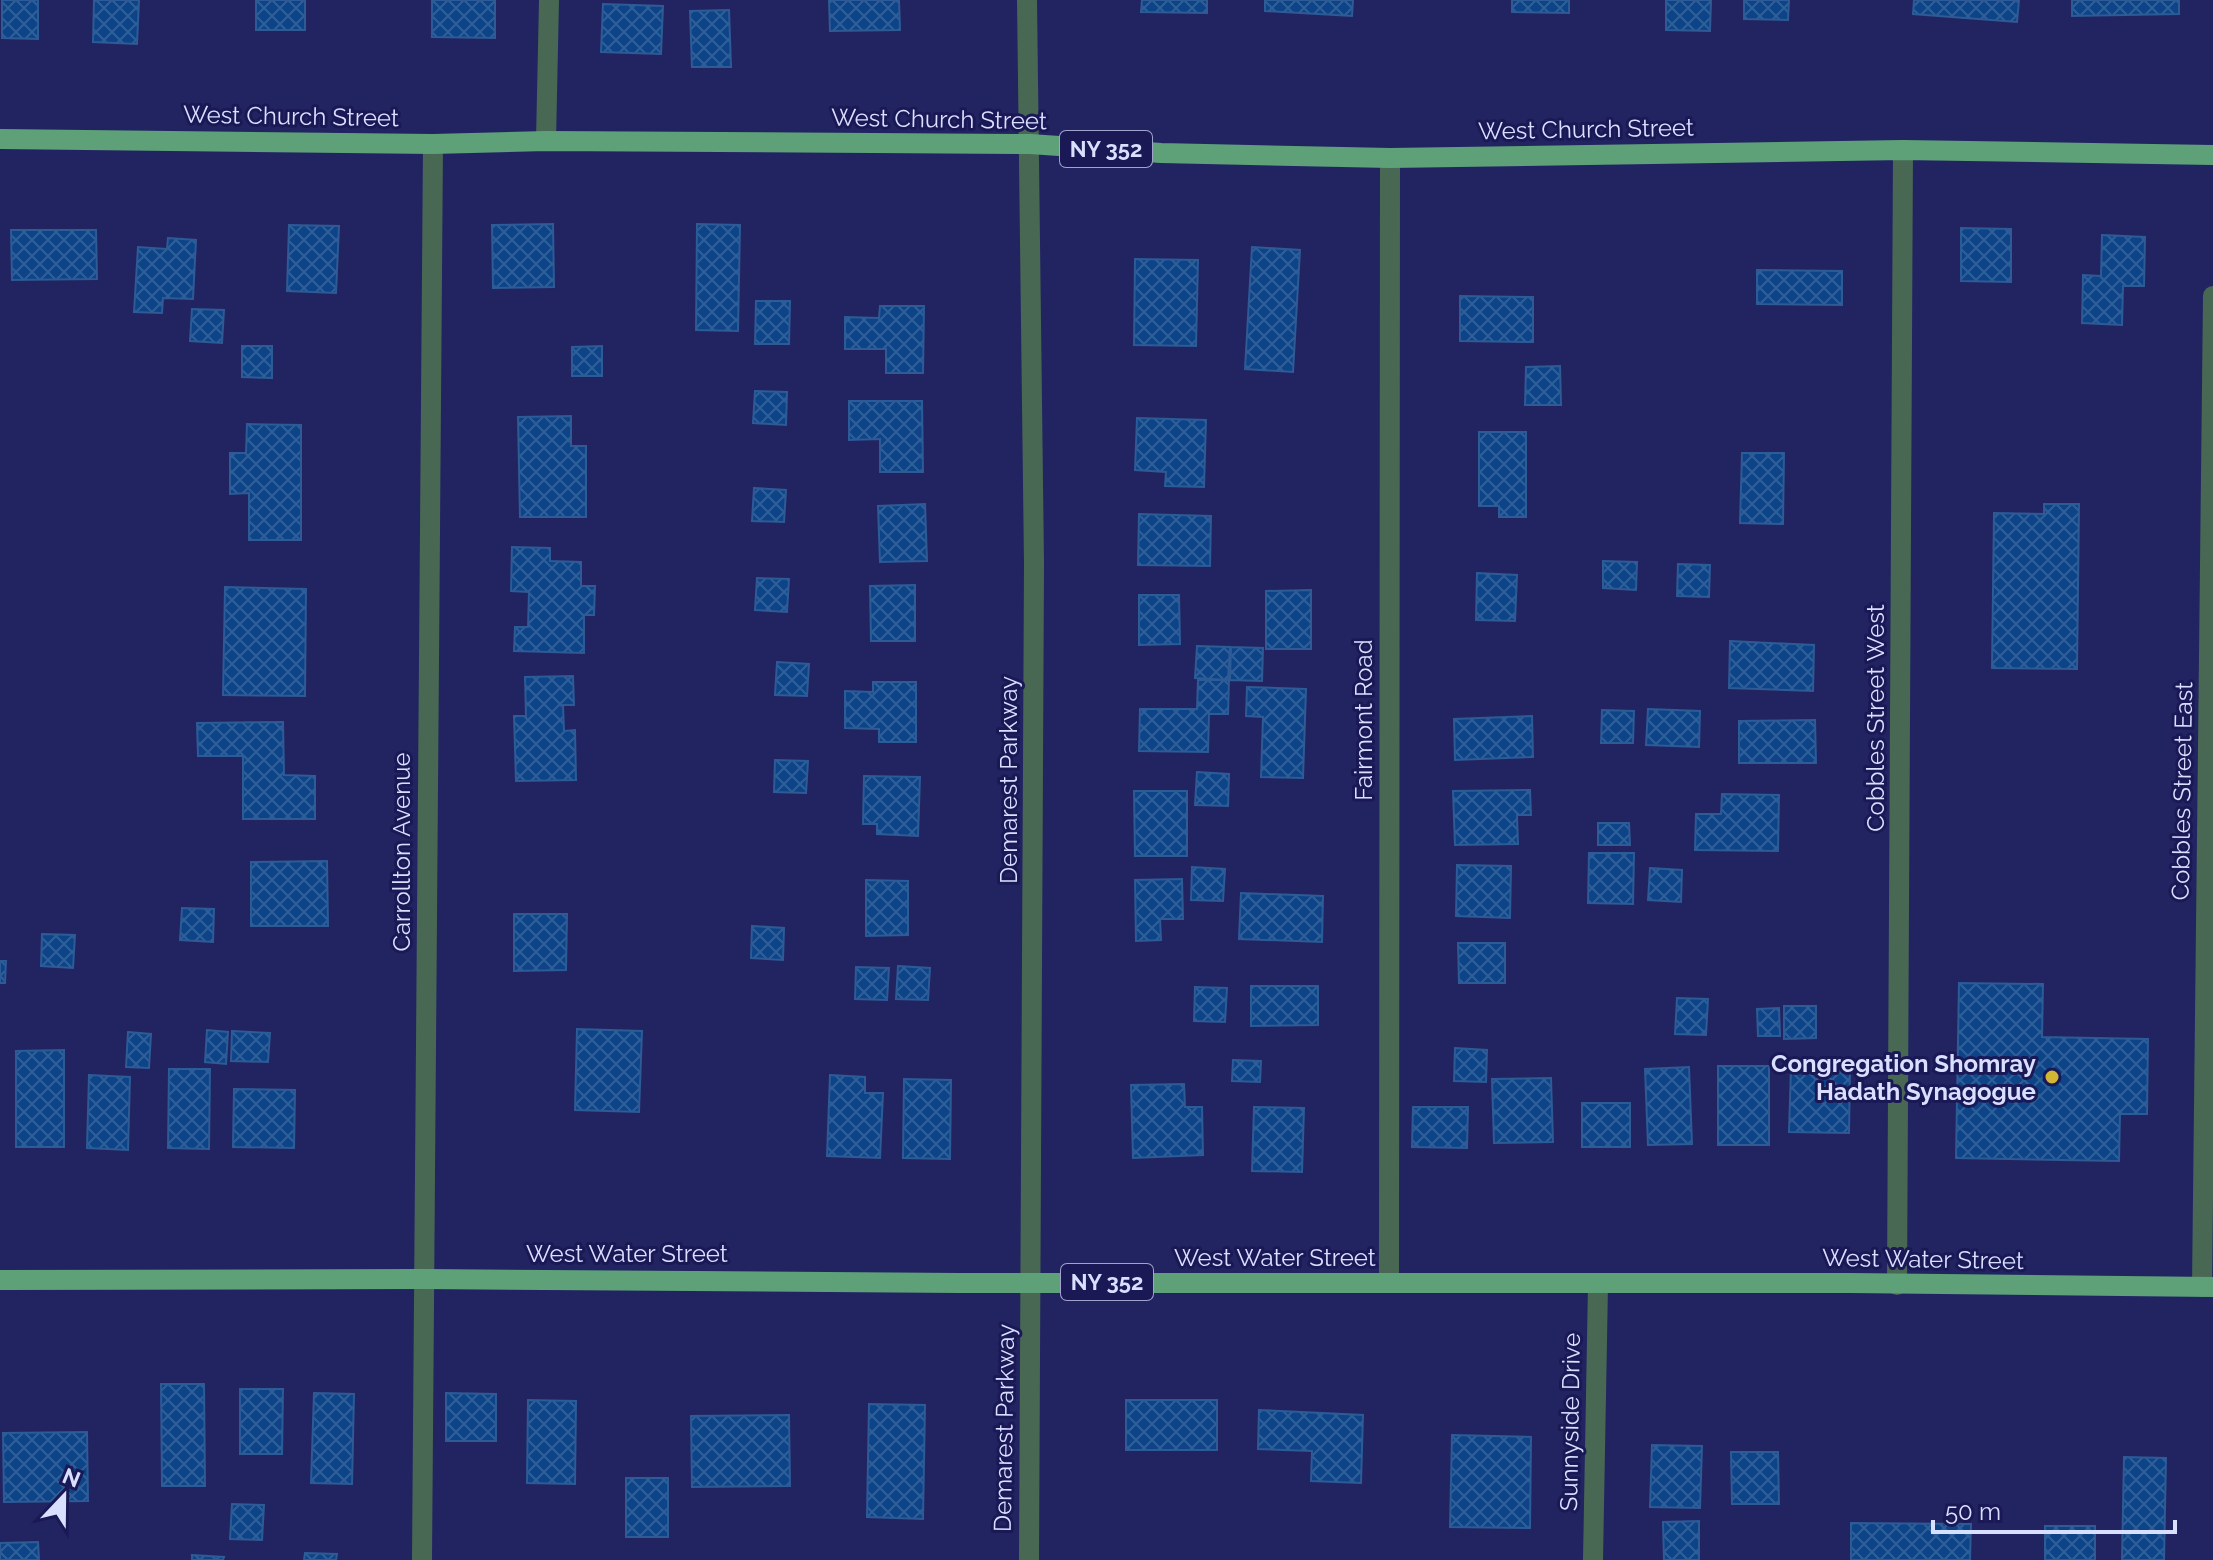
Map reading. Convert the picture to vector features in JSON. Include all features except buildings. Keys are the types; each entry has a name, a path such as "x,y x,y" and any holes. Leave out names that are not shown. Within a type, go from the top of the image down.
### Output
{"main road":[{"name":"West Church Street","path":"0,139 433,144 546,141 1030,144 1161,153 1390,158 1903,150 2213,155"},
{"name":"West Water Street","path":"0,1280 2207,1287"}],"street":[{"path":"546,141 549,0"},
{"name":"Demarest Parkway","path":"1027,0 1034,564 1029,1560"},
{"name":"Carrollton Avenue","path":"422,1560 433,144"},
{"name":"Cobbles Street West","path":"1897,1285 1903,150"},
{"name":"Fairmont Road","path":"1389,1283 1390,158"},
{"name":"Cobbles Street East","path":"2207,1287 2213,296"},
{"name":"Sunnyside Drive","path":"1593,1560 1598,1285"}],"place":[{"name":"Congregation Shomray Hadath Synagogue","path":"2052,1077"}]}
